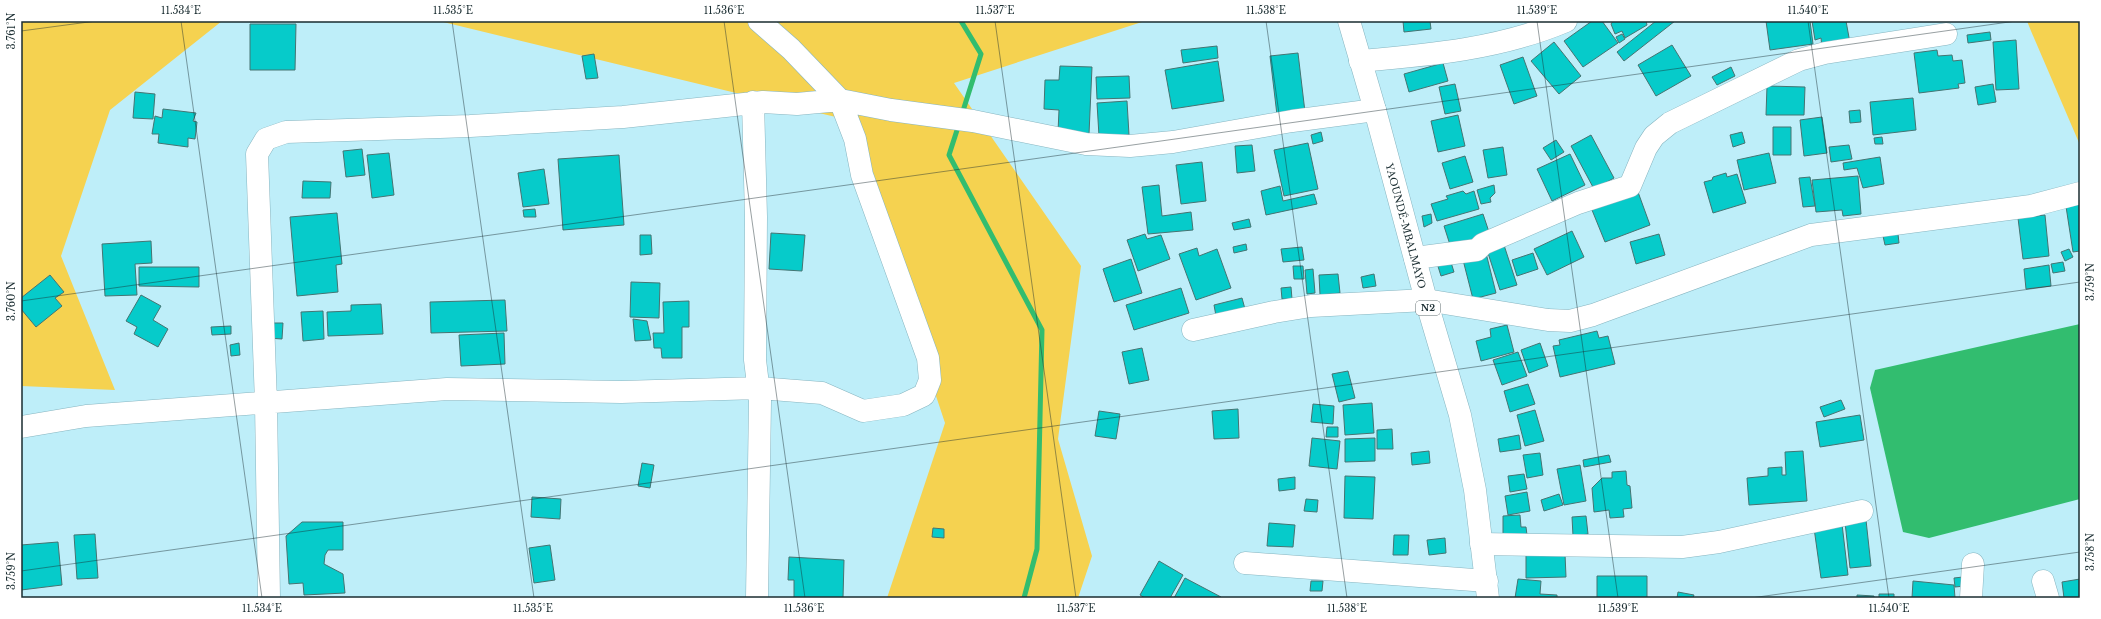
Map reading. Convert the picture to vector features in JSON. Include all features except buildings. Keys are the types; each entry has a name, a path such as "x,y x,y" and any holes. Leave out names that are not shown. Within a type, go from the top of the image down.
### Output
{"main road":[{"path":"21,427 86,416 448,389 621,392 759,388 822,393 863,411 903,405 924,395 930,380 928,358 862,175 855,139 840,100 791,49 759,21"},
{"name":"YAOUNDÉ-MBALMAYO","path":"1349,21 1375,110 1426,300 1460,415 1475,490 1487,589"},
{"path":"1360,61 1443,54 1489,45 1548,28 1566,21"},
{"path":"1415,258 1477,250 1483,244 1578,203 1630,186 1646,148 1654,136 1670,123 1799,60 1825,54 1946,34"},
{"path":"269,598 266,403 257,154 266,139 286,132 470,126 623,117 753,102 797,104 840,100 891,110 973,121 1086,144 1130,146 1173,142 1292,121 1375,110"},
{"path":"753,102 756,217 755,360 759,388 757,598"},
{"path":"1193,330 1274,312 1312,306 1426,300 1519,317 1570,321 1593,315 1811,236 2030,206 2080,192"},
{"path":"1481,544 1682,547 1718,542 1862,511"},
{"path":"1245,563 1487,589"},
{"path":"1971,598 1973,564"}],"shaded area":[{"path":"21,21 222,21 110,110 61,256 115,390 21,386"},
{"path":"439,21 1145,21 954,83 1081,266 1058,439 1092,556 1078,598 887,598 945,423 844,119"},
{"path":"2027,21 2080,21 2080,145 2031,31"},
{"path":"2080,324 2080,499 1929,538 1903,532 1870,388 1875,370"}],"waterway":[{"path":"961,21 981,54 962,114"},
{"path":"959,124 949,155 1042,330 1037,549 1024,598"}]}
